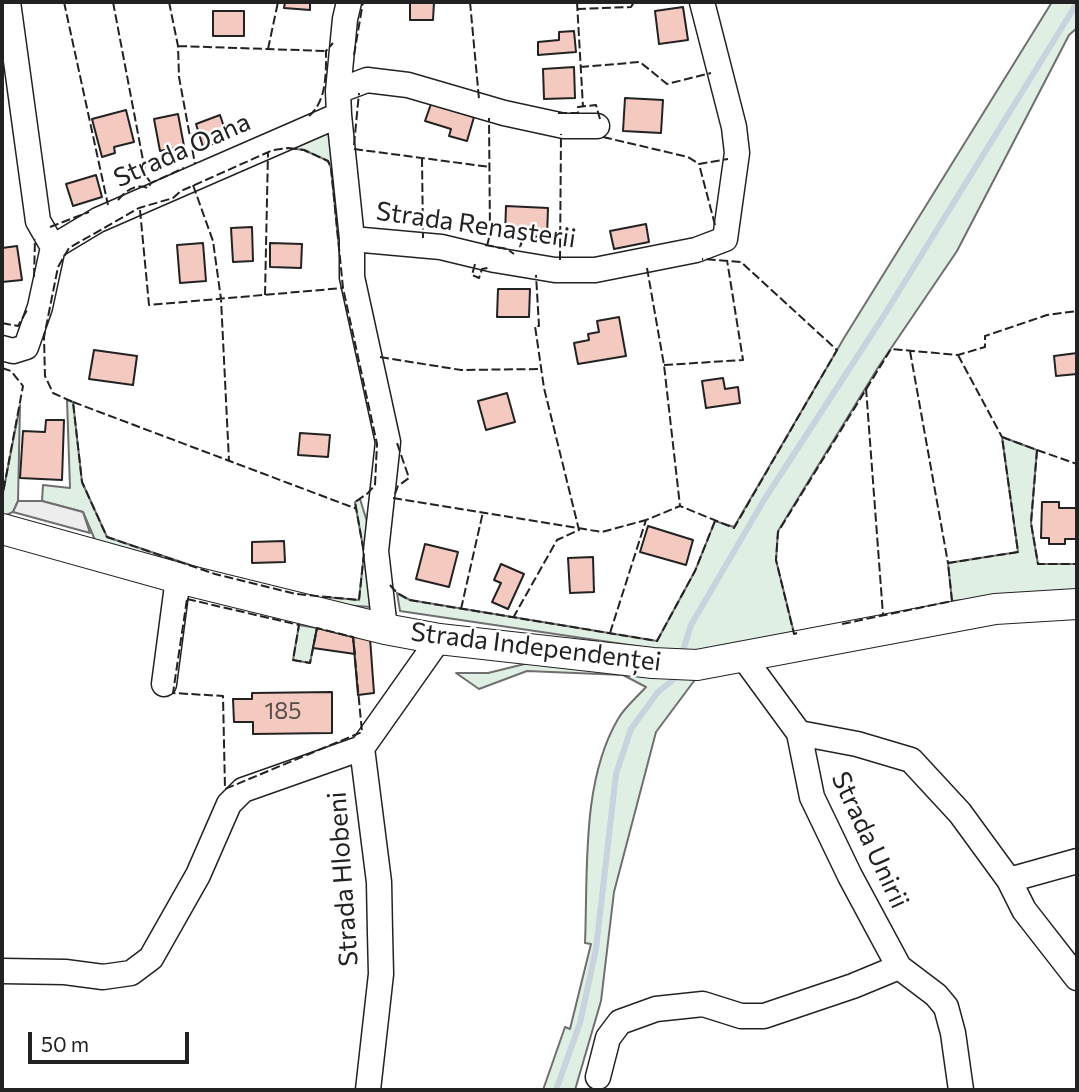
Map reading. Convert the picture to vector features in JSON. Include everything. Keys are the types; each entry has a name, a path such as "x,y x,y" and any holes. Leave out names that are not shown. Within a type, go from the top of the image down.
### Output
{"main road":[{"name":"Strada Independenței","path":"2,529 178,578 385,629 439,639 658,663 697,665 995,610 1077,604"}],"street":[{"path":"2,348 13,351 26,347 40,307 53,247 38,221 8,2"},
{"name":"Strada Renașterii","path":"349,2 345,19 339,103 352,239 352,278 388,442 376,551 385,629"},
{"name":"Strada Renașterii","path":"352,239 441,247 555,270 595,270 696,250 725,239 737,153 734,127 702,2"},
{"path":"339,103 367,80 408,85 564,126 597,126"},
{"name":"Strada Oana","path":"53,247 98,220 339,103"},
{"path":"164,684 178,578"},
{"path":"362,748 439,639"},
{"name":"Strada Unirii","path":"744,658 799,733 812,797 850,876 899,967 936,995 946,1007 953,1033 961,1090"},
{"name":"Strada Unirii","path":"799,733 858,744 911,760 960,813 1009,880 1024,910 1077,978"},
{"name":"Strada Hlobeni","path":"2,971 65,972 103,977 131,973 151,958 198,875 229,804 243,790 362,748 379,882 381,974 368,1090"},
{"path":"1009,880 1077,861"},
{"path":"598,1077 608,1038 620,1022 656,1009 703,1004 741,1016 764,1016 853,986 899,967"}],"green space":[{"path":"1052,2 1077,2 1077,28 1069,35 957,251 879,366 778,531 776,560 795,637 703,653 663,650 400,611 397,593 410,600 657,641 695,571 715,521 734,527 844,338"},
{"path":"328,133 333,141 342,232 340,258 331,168 328,161 304,150 288,148"},
{"path":"67,400 73,402 82,482 107,537 303,603 95,540 83,512 42,501 43,485 70,488"},
{"path":"20,405 18,501 13,512 2,517 2,498"},
{"path":"1002,437 1037,450 1031,523 1038,564 1077,564 1077,592 952,601 948,563 1018,552"},
{"path":"360,499 369,528 372,607 325,604 324,597 359,600 364,553 355,502"},
{"path":"299,625 317,628 310,663 293,660"},
{"path":"545,659 697,677 656,732 614,892 601,1001 575,1090 543,1090 565,1027 570,1029 591,944 585,943 587,858 592,799 606,744 618,719 646,687 623,675 527,671 479,689 456,673 488,673"}],"shaded area":[{"path":"18,501 42,501 83,512 90,533 13,512"}],"building":[{"path":"285,2 310,2 310,10 284,8"},
{"path":"410,2 434,2 433,20 410,20"},
{"path":"683,7 688,40 659,44 655,11"},
{"path":"213,11 244,11 244,36 213,36"},
{"path":"574,31 576,52 538,55 538,42 559,40 559,32"},
{"path":"574,67 575,98 544,99 543,69"},
{"path":"625,98 663,100 661,133 623,131"},
{"path":"431,104 474,117 467,141 449,136 451,129 425,121"},
{"path":"126,110 134,142 114,147 115,153 102,157 92,119"},
{"path":"178,114 184,146 160,151 154,119"},
{"path":"220,115 228,139 203,147 196,124"},
{"path":"96,175 102,197 73,206 66,184"},
{"path":"506,206 548,208 547,237 505,236"},
{"path":"646,224 649,242 614,249 610,231"},
{"path":"252,227 253,261 233,262 231,228"},
{"path":"203,243 206,281 180,283 177,245"},
{"path":"270,243 302,244 301,268 270,267"},
{"path":"17,246 22,280 2,282 2,248"},
{"path":"498,289 530,289 529,317 497,317"},
{"path":"619,317 626,356 578,364 574,343 589,340 588,334 599,332 597,321"},
{"path":"94,350 137,356 133,385 89,379"},
{"path":"1077,353 1077,374 1056,376 1054,356"},
{"path":"723,378 725,389 738,387 740,403 706,408 702,381"},
{"path":"507,393 515,422 486,430 478,401"},
{"path":"46,420 64,420 62,480 20,478 23,431 45,432"},
{"path":"300,433 330,435 328,457 298,455"},
{"path":"1042,502 1059,502 1059,508 1077,508 1077,539 1065,539 1065,544 1049,544 1049,538 1041,538"},
{"path":"648,526 693,540 686,565 640,552"},
{"path":"284,541 285,562 252,563 252,542"},
{"path":"425,544 458,552 449,587 416,579"},
{"path":"593,557 594,592 570,593 568,558"},
{"path":"501,564 524,574 508,609 492,602 501,583 494,580"},
{"path":"317,628 353,637 355,654 313,648"},
{"path":"353,637 370,638 374,693 358,695"},
{"path":"332,692 332,733 253,734 253,722 234,722 233,699 252,699 252,693"}],"waterway":[{"path":"681,657 691,625 764,500 883,317 1077,3"},
{"path":"556,1090 580,1023 596,949 616,774 631,729 658,692 674,679 677,671"}],"fence":[{"path":"64,2 108,205"},
{"path":"113,2 146,176 151,183"},
{"path":"169,2 195,164"},
{"path":"268,49 278,2"},
{"path":"354,55 363,2"},
{"path":"470,2 479,99"},
{"path":"577,2 583,107"},
{"path":"577,9 631,7 634,2"},
{"path":"309,116 315,110 322,94 326,51 333,43"},
{"path":"178,46 326,51"},
{"path":"580,67 640,62 667,84 711,73"},
{"path":"354,145 359,93"},
{"path":"558,113 578,113 578,107 596,105 600,119"},
{"path":"487,246 490,234 489,118"},
{"path":"560,260 561,134"},
{"path":"603,137 688,157 699,164"},
{"path":"288,148 304,150 328,161 331,168 343,288 377,444 375,485 355,502 364,553 359,600 296,594 215,574 107,537 82,482 73,402 53,393 45,376 44,337 58,267 69,248 139,208 173,198 181,191 273,150 288,148"},
{"path":"354,149 490,167"},
{"path":"265,295 268,152"},
{"path":"422,158 423,238"},
{"path":"715,225 699,164 728,159"},
{"path":"118,200 131,189 139,186 148,188 151,183 184,168"},
{"path":"193,185 213,241 221,299 229,461"},
{"path":"140,210 149,305 343,288"},
{"path":"50,227 89,212"},
{"path":"34,277 35,239"},
{"path":"485,245 507,249 514,254"},
{"path":"610,633 646,520 680,506 734,528 837,350 741,262 702,259"},
{"path":"664,365 743,360 727,260"},
{"path":"475,264 472,275 479,278 482,269 488,268"},
{"path":"647,268 664,365 680,506"},
{"path":"513,618 557,540 579,530 544,388 535,326 539,326 536,275"},
{"path":"2,323 18,326 27,310"},
{"path":"797,633 794,634 776,560 778,532 891,349 958,355 985,347 985,336 1047,315 1077,311"},
{"path":"910,351 948,563"},
{"path":"958,355 1002,437"},
{"path":"380,357 461,370 541,369"},
{"path":"2,368 11,371 23,386 2,498"},
{"path":"866,388 883,615"},
{"path":"73,402 357,509"},
{"path":"842,624 952,601 948,563 1018,552 1002,437 1037,450 1031,523 1038,564 1077,564"},
{"path":"395,494 398,486 409,478 397,443"},
{"path":"1037,450 1077,464"},
{"path":"393,498 602,532 646,520"},
{"path":"461,609 483,512"},
{"path":"390,585 409,600 657,641 695,571 715,521"},
{"path":"187,599 299,625 293,660 310,663 317,628 353,637 362,732 225,789 223,696 173,693 187,599"}]}
